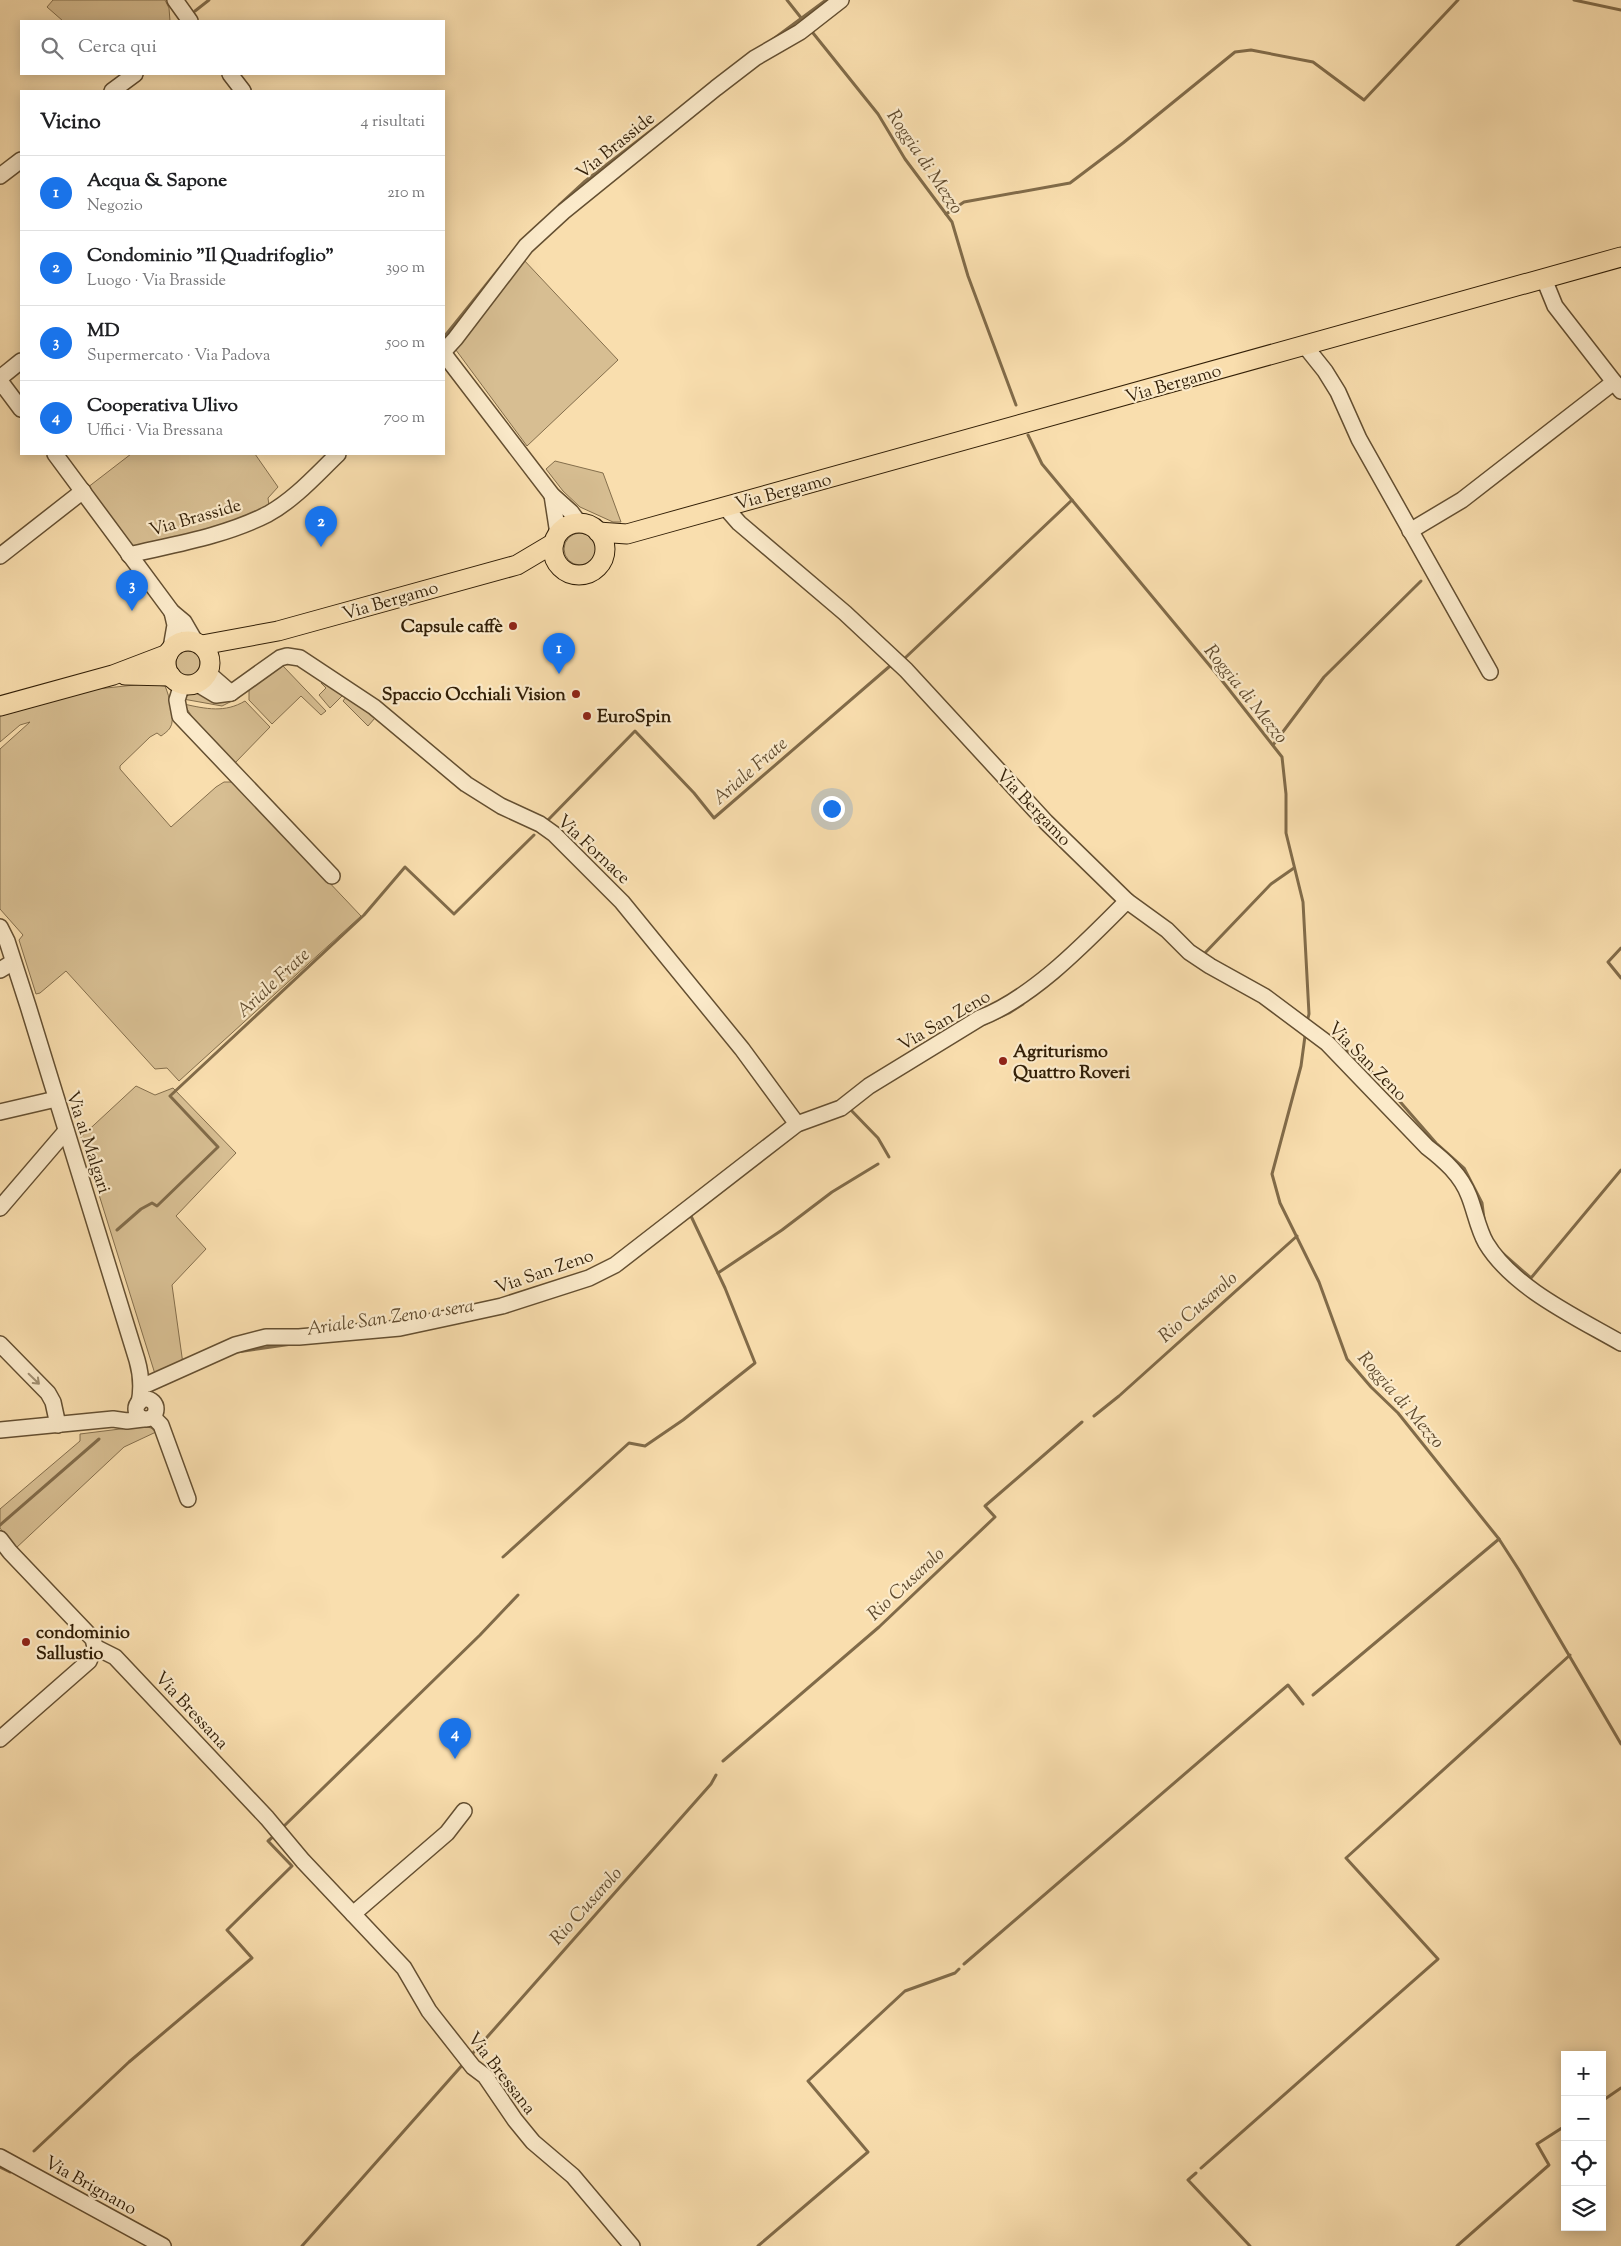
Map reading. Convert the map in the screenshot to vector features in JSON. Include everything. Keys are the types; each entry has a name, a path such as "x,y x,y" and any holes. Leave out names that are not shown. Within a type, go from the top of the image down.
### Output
{"main road":[{"name":"Via Bergamo","path":"0,706 113,675 170,651 182,641 198,643 263,635 517,564 556,546 567,526 579,523 586,524 598,532 627,534 1621,257"},
{"path":"598,532 605,546 605,554"},
{"name":"Via Bergamo","path":"556,546 568,573 585,575 598,567 605,554 627,534"},
{"name":"Via Bergamo","path":"113,675 193,675 231,650 263,635"},
{"path":"170,651 167,669 193,675 209,656 198,643"}],"street":[{"path":"174,0 189,20"},
{"name":"Via Brasside","path":"445,351 526,246 563,212 755,58 800,32 841,0"},
{"path":"120,89 134,75"},
{"path":"231,75 242,90"},
{"path":"0,176 20,161"},
{"path":"1410,531 1462,500 1618,387 1555,306 1544,279"},
{"path":"1305,346 1325,370 1338,392 1359,439 1490,672"},
{"path":"445,353 552,495 572,512 579,523"},
{"path":"20,362 0,379 20,408"},
{"path":"55,455 172,612 184,622 198,643"},
{"name":"Via Brasside","path":"129,555 224,532 267,514 297,494 337,455"},
{"path":"0,556 83,492"},
{"path":"552,495 556,546"},
{"name":"Via Bergamo","path":"725,507 740,523 845,613 906,670 1046,822 1127,901"},
{"path":"170,651 175,625 172,612"},
{"name":"Via Fornace","path":"193,675 231,693 280,658 287,656 300,658 370,704 466,784 502,806 540,824 554,834 602,879 622,902 742,1049 797,1124"},
{"path":"193,675 178,700 180,716 332,876"},
{"name":"Via San Zeno","path":"148,1384 235,1345 266,1337 299,1337 400,1328 502,1306 589,1278 615,1265 797,1124 841,1108 877,1081 980,1018 999,1010 1030,989 1086,942 1127,901 1149,915 1189,952 1264,996 1327,1043 1427,1147 1444,1160 1457,1175 1468,1194 1486,1242 1500,1261 1523,1283 1621,1343"},
{"name":"Via ai Malgari","path":"0,927 13,962 140,1370"},
{"path":"0,970 13,962"},
{"path":"0,1112 56,1099"},
{"path":"0,1208 66,1131"},
{"path":"0,1344 48,1393 53,1402 58,1425"},
{"path":"140,1370 148,1384 145,1409"},
{"path":"140,1370 141,1393 145,1409 161,1425 188,1499"},
{"path":"0,1430 113,1418 123,1410 145,1409"},
{"path":"0,1539 16,1559 94,1639 95,1647 89,1661 0,1739"},
{"name":"Via Bressana","path":"95,1647 116,1656 267,1818 303,1862 404,1968 429,2011 474,2067 485,2076 521,2128 533,2142 573,2176 632,2246"},
{"path":"353,1914 448,1833 464,1810"},
{"name":"Via Brignano","path":"0,2157 163,2246"}],"shaded area":[{"path":"53,0 165,0 169,8 170,20 62,20 47,7"},
{"path":"522,258 618,360 527,446 453,346"},
{"path":"130,455 256,455 278,487 268,498 270,513 129,555 83,491"},
{"path":"555,461 603,473 621,522 613,522 580,507 563,491 546,469"},
{"path":"580,533 586,534 591,538 595,543 595,555 591,560 586,564 580,565 574,564 569,560 565,555 564,549 565,543 569,538 574,534"},
{"path":"188,651 197,654 200,663 197,672 188,675 179,672 176,663 179,654"},
{"path":"283,666 326,711 321,715 301,696 272,724 249,700 249,690"},
{"path":"323,681 343,695 330,708 319,695 326,688 321,683"},
{"path":"144,684 165,686 171,707 172,724 161,736 157,733 150,737 120,766 120,769 171,827 216,787 224,782 234,782 361,916 179,1081 167,1068 155,1069 66,971 40,993 36,994 19,940 23,935 0,909 0,749 30,722 20,725 0,742 0,716 97,689"},
{"path":"192,692 206,696 239,695 240,697 222,706 183,699"},
{"path":"346,697 375,718 368,726 343,701"},
{"path":"245,701 270,727 234,764 194,720 184,704 223,709"},
{"path":"136,1086 155,1095 173,1088 236,1153 176,1216 206,1249 172,1285 183,1364 155,1374 81,1137"},
{"path":"144,1426 156,1432 124,1447 15,1549 0,1528 0,1509 80,1441 80,1434"}],"waterway":[{"path":"195,11 209,0"},
{"name":"Roggia di Mezzo","path":"787,0 802,19"},
{"name":"Roggia di Mezzo","path":"772,40 826,0"},
{"path":"946,214 964,202 1070,183 1123,143 1235,52 1251,50 1313,62 1364,100 1458,0"},
{"path":"1574,0 1621,10"},
{"name":"Roggia di Mezzo","path":"813,33 878,114 905,159 952,222 968,276 1016,405"},
{"path":"559,205 584,182 661,123"},
{"path":"445,336 514,250"},
{"name":"Roggia di Mezzo","path":"1028,435 1042,464 1220,678 1282,757 1286,794 1286,833 1303,902 1309,1014 1307,1022"},
{"name":"Ariale Frate","path":"905,658 1072,500"},
{"path":"1273,745 1324,677 1421,581"},
{"name":"Ariale Frate","path":"548,820 635,731 694,793 714,818 890,666 894,668"},
{"name":"Ariale Frate","path":"117,1230 141,1209 152,1203 157,1206 218,1147 170,1096 364,915 405,867 454,914 534,835"},
{"path":"1203,955 1271,884 1294,868"},
{"path":"1621,948 1608,962 1621,978"},
{"path":"980,1026 1009,1013 1023,1004"},
{"name":"Roggia di Mezzo","path":"1305,1036 1301,1066 1272,1174 1280,1203 1319,1282 1347,1359 1371,1387 1398,1413 1499,1539 1621,1744"},
{"path":"1332,1038 1382,1081 1436,1143 1464,1168 1482,1203 1484,1219"},
{"path":"848,1107 878,1138 889,1157"},
{"path":"718,1273 782,1230 832,1192 878,1164"},
{"path":"1500,1251 1531,1278 1621,1170"},
{"path":"503,1557 629,1443 645,1446 683,1420 755,1363 725,1288 690,1214"},
{"name":"Rio Cusarolo","path":"1094,1416 1119,1396 1297,1236"},
{"name":"Ariale San Zeno a sera","path":"237,1352 292,1344"},
{"name":"Rio Cusarolo","path":"723,1761 879,1627 995,1517 985,1506 1082,1422"},
{"name":"Ariale San Zeno a sera","path":"0,1525 99,1439"},
{"path":"1313,1695 1499,1539"},
{"path":"282,1828 480,1635 518,1595"},
{"path":"1201,2168 1438,1959 1346,1858 1570,1655"},
{"path":"964,1964 1288,1685 1303,1704"},
{"name":"Rio Cusarolo","path":"473,2053 711,1784 716,1775"},
{"path":"34,2151 129,2062 252,1958 227,1930 292,1866 268,1841 275,1835"},
{"path":"758,2246 868,2152 808,2081 905,1991 955,1973 959,1969"},
{"name":"Rio Cusarolo","path":"302,2246 465,2062"},
{"path":"1606,2098 1621,2088"},
{"path":"1457,2246 1549,2165 1537,2144 1561,2129"},
{"path":"0,2167 10,2172"},
{"path":"1196,2173 1188,2180 1250,2246"}],"place":[{"name":"Condominio \"Il Quadrifoglio\"","path":"321,547"},
{"name":"MD","path":"132,611"},
{"name":"Capsule caffè","path":"513,626"},
{"name":"Acqua & Sapone","path":"559,674"},
{"name":"Spaccio Occhiali Vision","path":"576,694"},
{"name":"EuroSpin","path":"587,716"},
{"name":"Agriturismo Quattro Roveri","path":"1003,1061"},
{"name":"condominio Sallustio","path":"26,1642"},
{"name":"Cooperativa Ulivo","path":"455,1759"}]}
